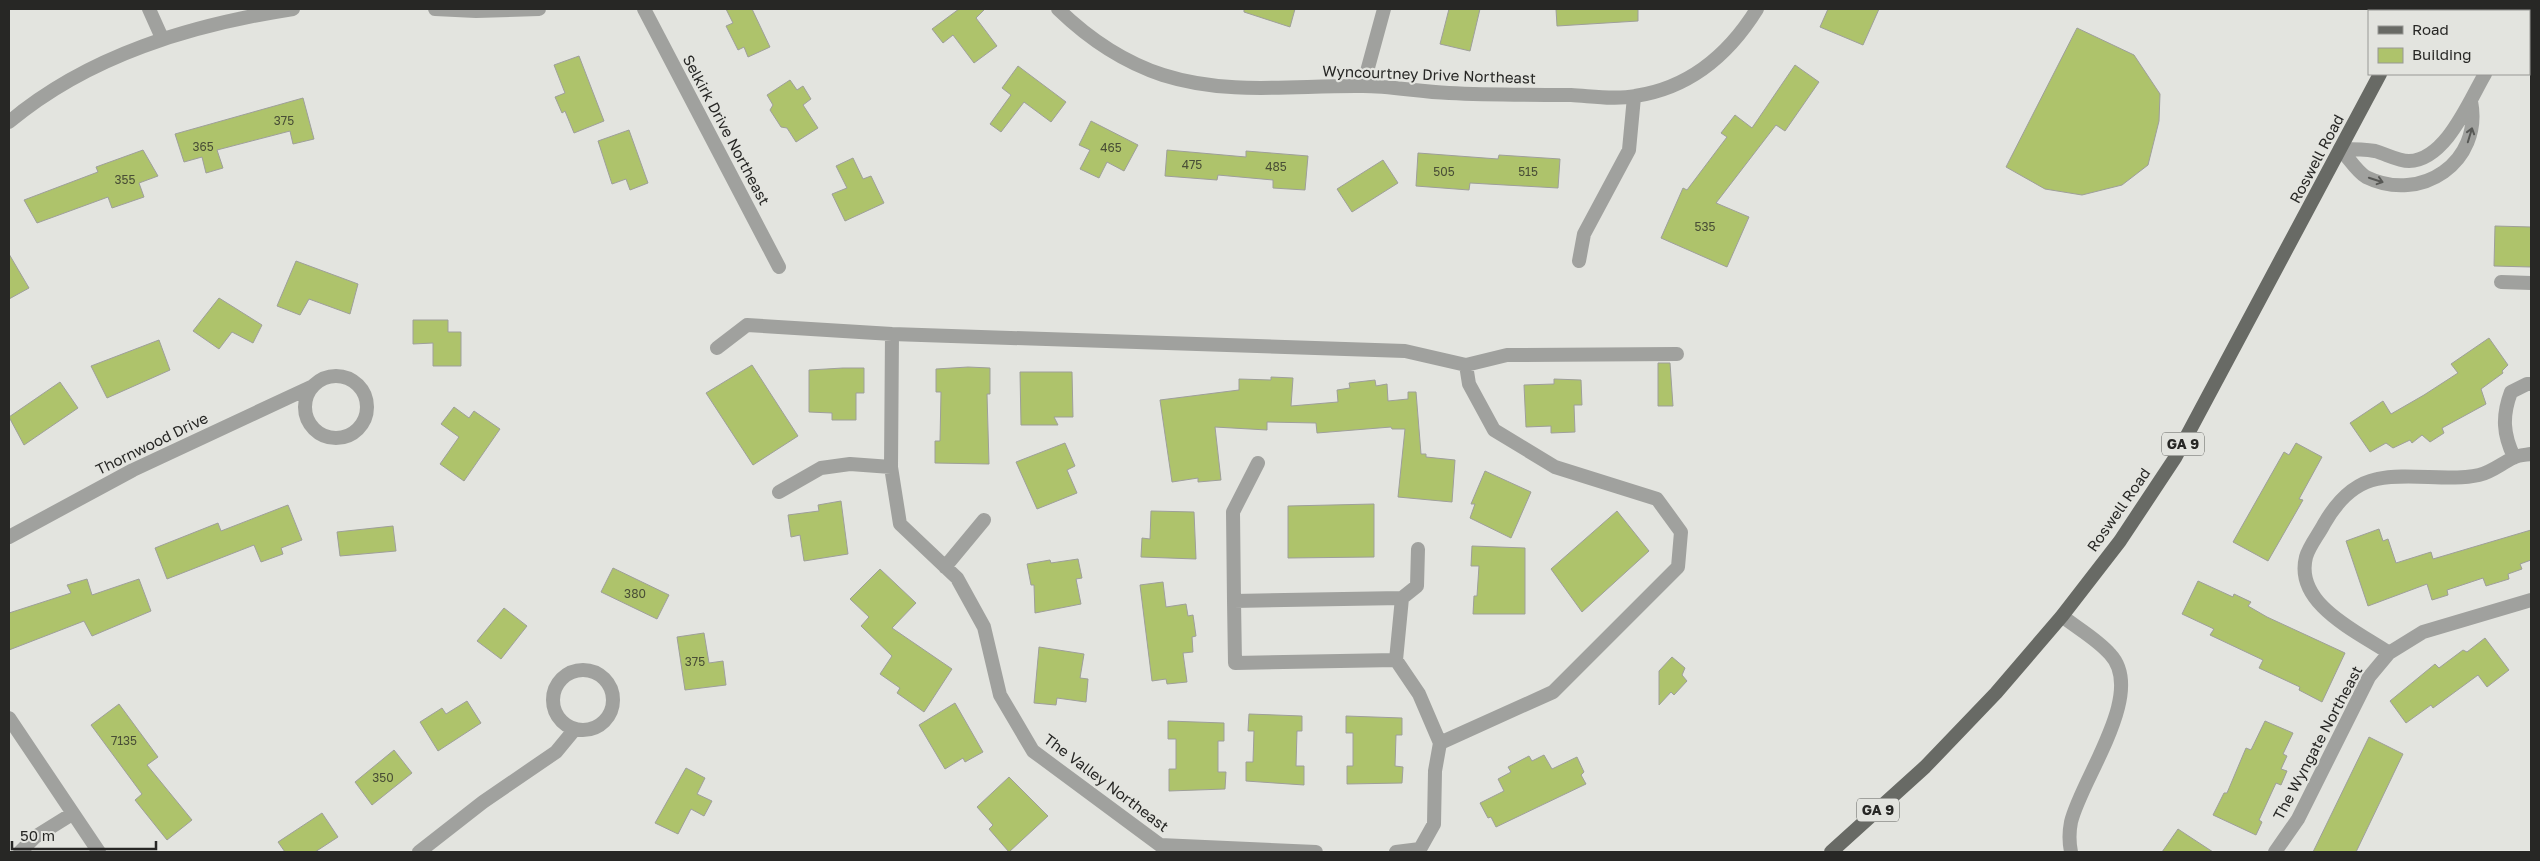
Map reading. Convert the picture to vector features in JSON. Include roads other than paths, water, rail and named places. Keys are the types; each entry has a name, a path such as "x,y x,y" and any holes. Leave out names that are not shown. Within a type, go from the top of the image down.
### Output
{"main road":[{"name":"Roswell Road","path":"1832,852 1925,767 1996,693 2062,616 2120,540 2175,458 2379,75"}],"street":[{"path":"149,9 162,38"},
{"path":"9,122 24,110 101,63 162,38 249,16 293,9"},
{"path":"435,9 476,11 539,9"},
{"name":"Selkirk Drive Northeast","path":"644,9 779,266"},
{"name":"Wyncourtney Drive Northeast","path":"1058,9 1078,28 1116,54 1162,75 1212,86 1244,89 1363,86 1448,93 1634,97 1677,83 1700,72 1728,50 1757,9"},
{"path":"1363,86 1384,9"},
{"path":"2340,149 2373,151 2408,161 2425,157 2440,146 2472,101 2485,75"},
{"path":"1579,262 1579,251 1584,234 1630,150 1634,97"},
{"path":"2340,149 2365,176 2376,180 2403,185 2430,180 2453,165 2468,142 2474,115 2472,101"},
{"path":"2501,282 2531,283"},
{"path":"717,348 747,325 892,334 1405,350 1466,365 1507,355 1677,354"},
{"name":"The Valley Northeast","path":"892,334 891,467 900,524 957,578 984,627 1000,695 1033,751 1160,845 1316,852"},
{"path":"1440,743 1552,692 1678,567 1681,532 1657,499 1555,467 1494,430 1469,384 1466,365"},
{"path":"343,376 353,380 361,387 366,397 368,408 366,418 360,428 352,434 334,438 316,431 309,423 305,405 313,386 326,378 343,376"},
{"path":"2514,456 2504,427 2505,407 2511,392 2531,384"},
{"name":"Thornwood Drive","path":"9,537 133,470 313,386"},
{"path":"2389,653 2325,611 2316,601 2308,585 2305,570 2306,556 2333,508 2352,489 2377,479 2479,475 2497,467 2514,456 2531,454"},
{"path":"1258,463 1233,512 1235,663 1396,660"},
{"path":"779,492 821,468 850,464 891,467"},
{"path":"945,567 984,520"},
{"path":"1234,601 1402,598 1417,586 1418,549"},
{"path":"1396,852 1421,851 1434,824 1435,771 1440,743 1419,694 1396,660 1402,598"},
{"name":"The Wyngate Northeast","path":"2275,852 2298,819 2369,677 2389,653 2423,632 2531,600"},
{"path":"2062,616 2111,654 2120,670 2122,686 2121,696 2106,740 2071,821 2071,852"},
{"path":"584,670 594,672 609,683 614,702 611,711 599,725 591,729 575,729 566,724 555,710 555,690 566,675 584,670"},
{"path":"9,718 99,852"},
{"path":"419,852 483,802 556,752 575,729"},
{"path":"20,852 35,837 72,814"}]}
